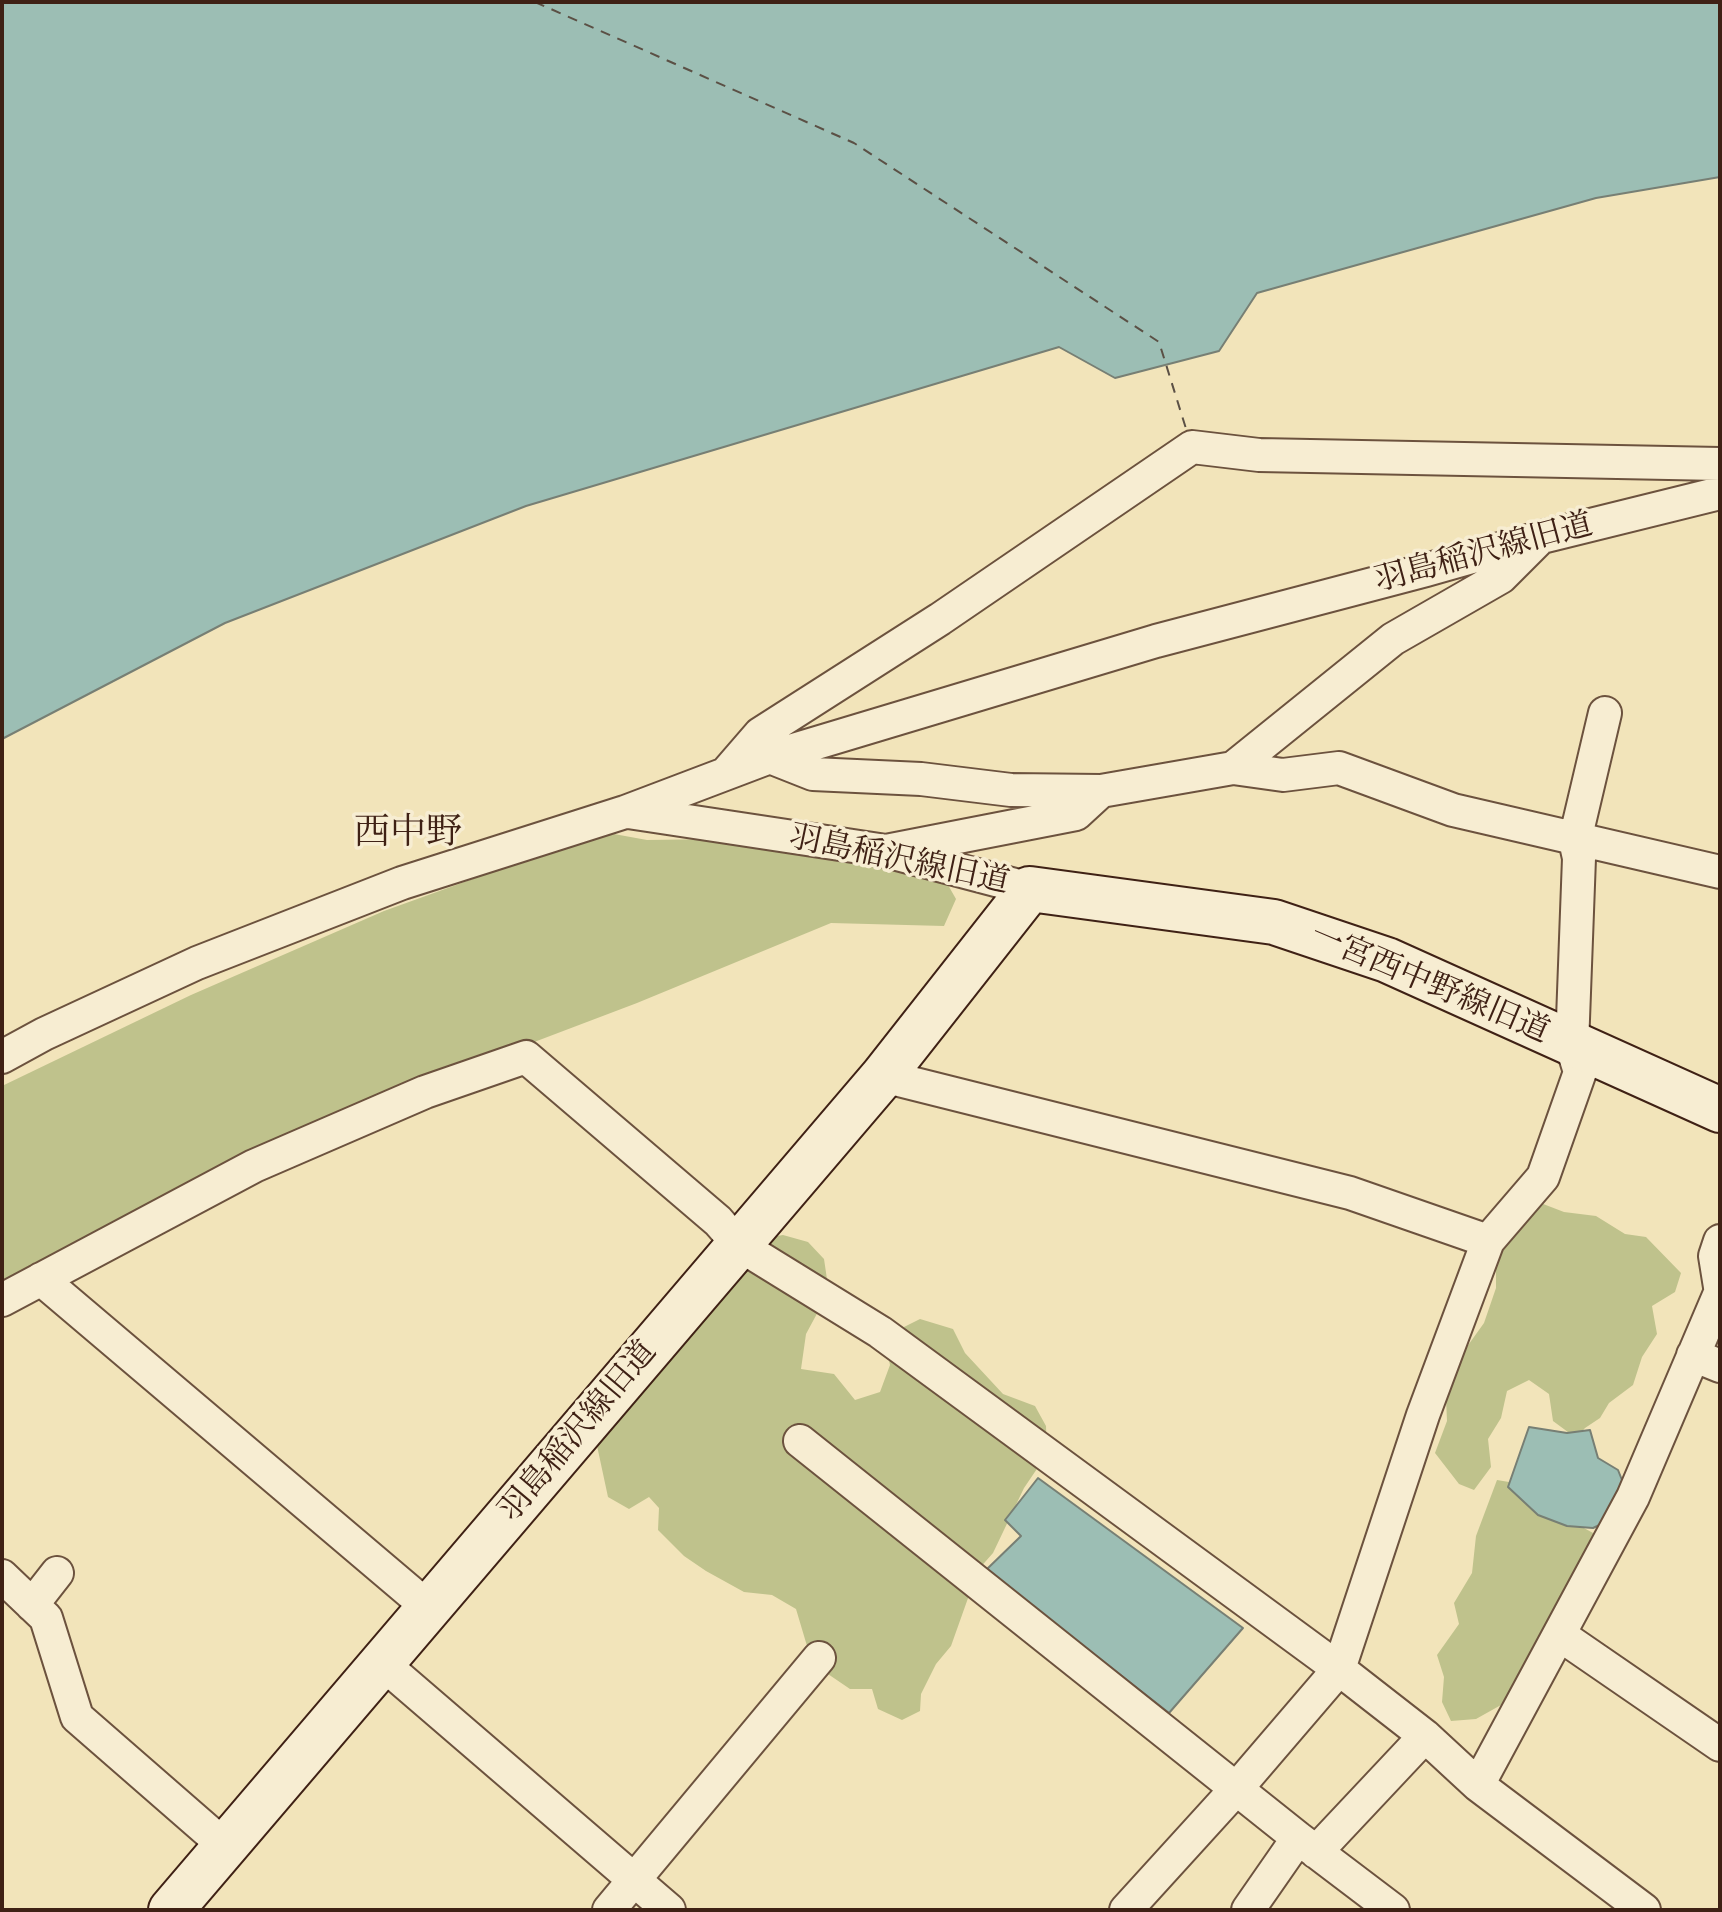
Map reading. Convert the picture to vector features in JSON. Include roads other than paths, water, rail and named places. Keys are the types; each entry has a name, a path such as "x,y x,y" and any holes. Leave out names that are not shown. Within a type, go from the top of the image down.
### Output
{"street":[{"name":"羽島稲沢線旧道","path":"726,773 760,734 940,619 1192,447 1259,455 1720,464"},
{"name":"羽島稲沢線旧道","path":"625,812 770,757 1156,641 1542,537 1720,493"},
{"path":"1233,768 1393,639 1501,577 1542,537"},
{"path":"1126,1910 1339,1669 1423,1415 1488,1241 1543,1177 1580,1072 1572,1046 1579,858 1575,840 1605,713"},
{"path":"770,757 813,774 921,779 1011,790 1101,791 1233,768 1283,775 1339,768 1453,810 1720,872"},
{"path":"886,851 1076,814 1101,791"},
{"name":"羽島稲沢線旧道","path":"171,1910 883,1076 1030,889 886,851 625,812"},
{"path":"2,1057 44,1034 226,952 402,883 625,812"},
{"name":"一宮西中野線旧道","path":"1030,889 1274,922 1387,960 1572,1046 1720,1110"},
{"path":"2,1300 254,1166 425,1092 526,1057 718,1221 739,1245 880,1332 1339,1669 1425,1736 1478,1785 1644,1910"},
{"path":"883,1076 1350,1193 1488,1241"},
{"path":"1720,1241 1715,1256 1720,1287"},
{"path":"41,1279 429,1608"},
{"path":"1478,1785 1707,1360 1720,1293"},
{"path":"800,1441 1393,1910"},
{"path":"32,1605 57,1573"},
{"path":"2,1576 46,1618 77,1717 225,1846"},
{"path":"1560,1635 1720,1745"},
{"path":"609,1910 819,1658"},
{"path":"382,1663 669,1910"},
{"path":"1248,1910 1307,1845 1425,1736"}],"water":[{"path":"2,2 1720,2 1720,177 1596,198 1257,293 1219,351 1115,378 1059,347 526,506 225,623 2,739"},
{"path":"1529,1427 1567,1433 1590,1430 1598,1458 1618,1470 1624,1485 1606,1522 1593,1528 1567,1526 1538,1515 1508,1487"},
{"path":"1038,1478 1243,1628 1169,1713 986,1570 1021,1536 1005,1520"}],"district":[{"name":"西中野","path":"408,834"}]}
